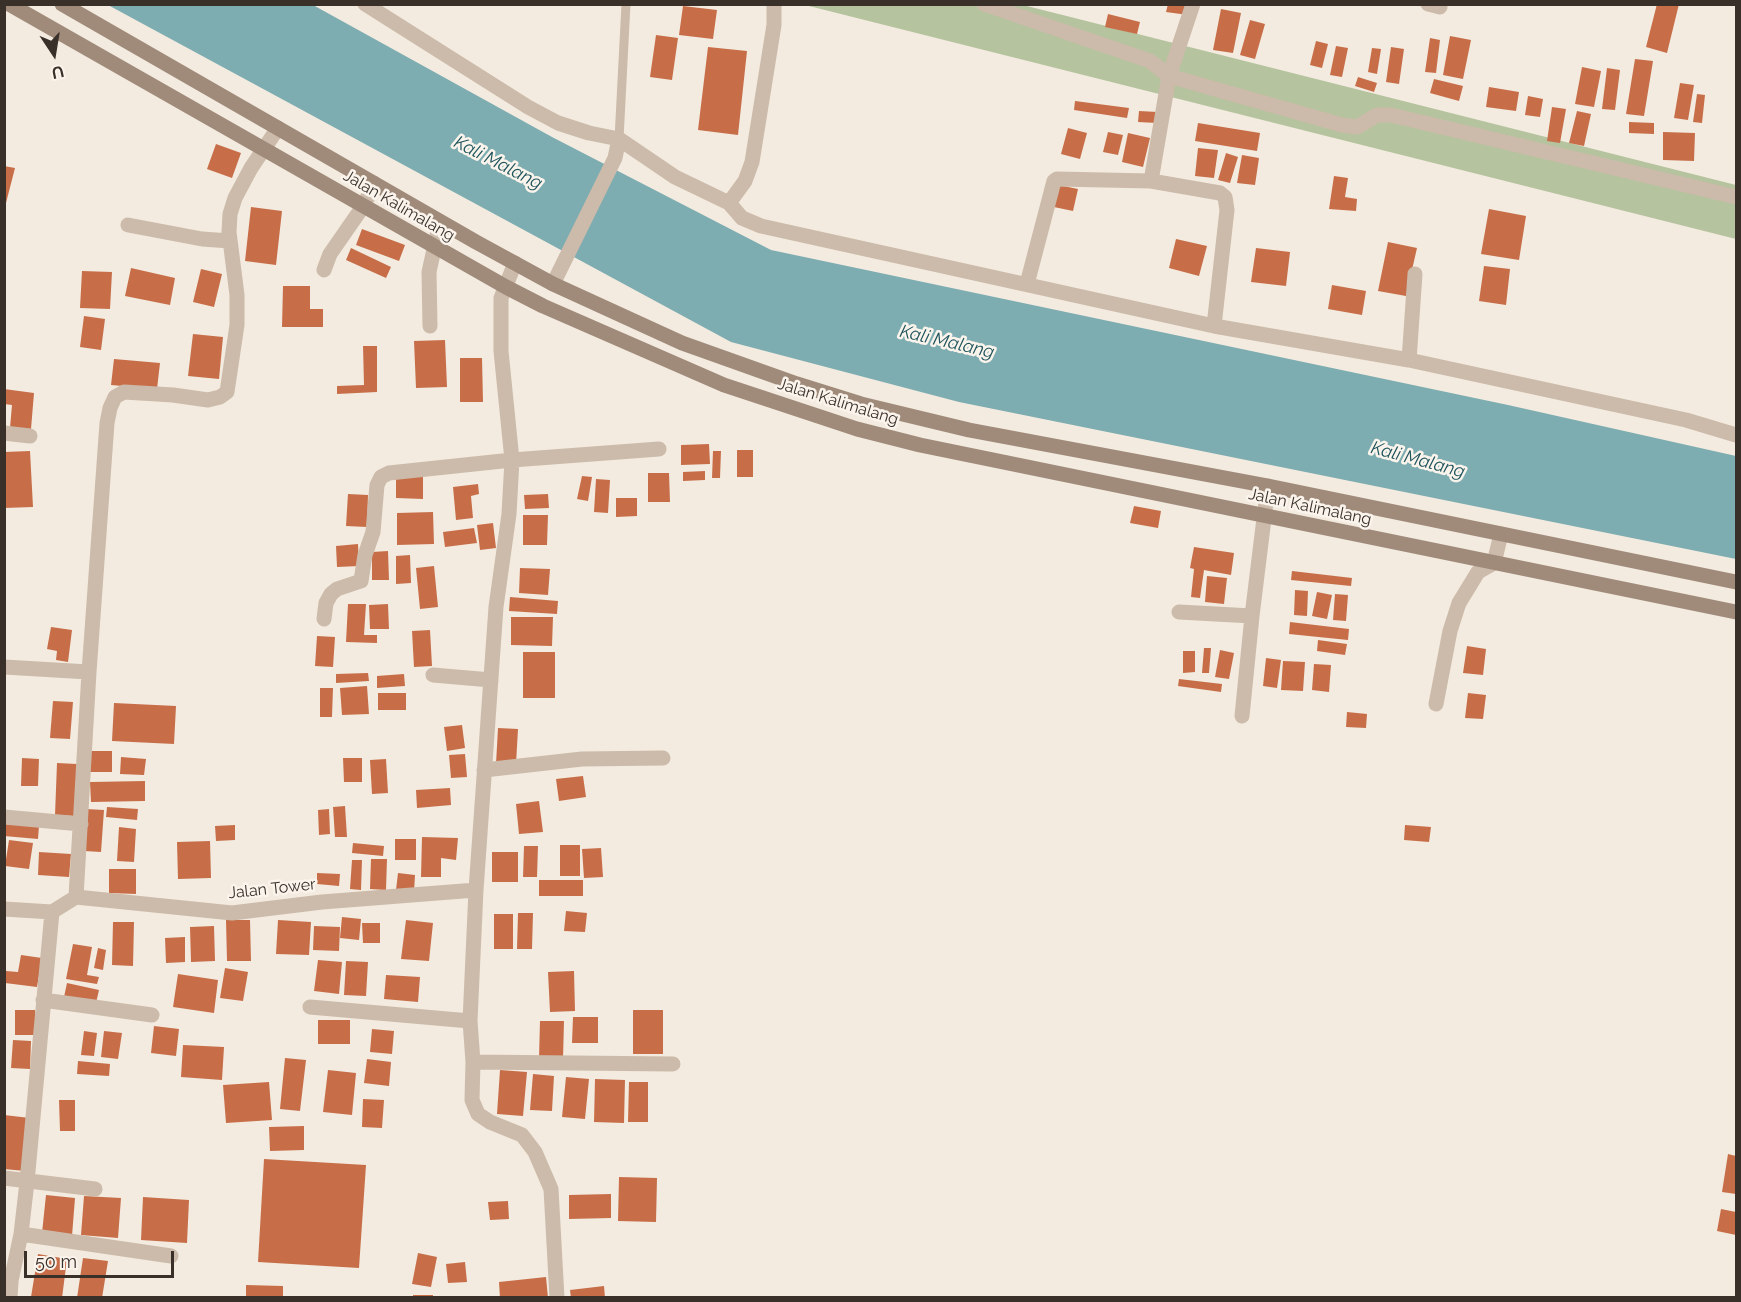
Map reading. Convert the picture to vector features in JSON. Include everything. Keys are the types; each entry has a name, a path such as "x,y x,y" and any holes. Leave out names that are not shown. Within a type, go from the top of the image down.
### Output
{"main road":[{"name":"Jalan Kalimalang","path":"9,4 506,287 543,306 723,385 857,429 920,445 1737,612"},
{"name":"Jalan Kalimalang","path":"62,4 440,222 553,284 681,343 798,384 861,404 969,430 1268,486 1737,582"},
{"path":"72,40 83,16"}],"street":[{"path":"365,4 528,107 558,123 589,133 619,139 675,177 729,203 742,218 761,226 1214,326 1409,360 1686,420 1737,435"},
{"path":"729,203 745,181 752,162 774,24 774,4"},
{"path":"984,4 1150,61 1169,76 1349,127 1364,124 1377,115 1392,115 1737,197"},
{"path":"1151,181 1169,76 1193,4"},
{"path":"4,909 52,912 76,897 107,423 110,408 115,397 124,392 208,400 220,397 227,392 237,325 237,295 228,232 230,214 235,198 251,168 278,128"},
{"path":"553,284 615,158 619,139"},
{"path":"1027,284 1055,180 1060,178 1151,181 1220,193 1225,197 1227,210 1214,326"},
{"path":"324,270 338,242 364,206 374,183"},
{"path":"430,326 429,272 440,222"},
{"path":"128,225 230,242"},
{"path":"515,263 501,298 501,351 512,460 509,514 496,607 476,890 470,1022 473,1062 472,1100 478,1114 522,1136 535,1152 551,1189 557,1298"},
{"path":"1409,360 1415,274"},
{"path":"4,433 30,436"},
{"path":"324,619 326,603 331,594 337,589 359,584 362,579 364,555 373,532 376,485 381,477 389,473 512,460 659,449"},
{"path":"1242,716 1268,486"},
{"path":"1436,704 1450,631 1459,603 1478,572 1494,563 1501,534"},
{"path":"1179,612 1252,616"},
{"path":"4,667 90,672"},
{"path":"433,675 491,680"},
{"path":"484,770 582,759 663,758"},
{"path":"4,817 81,824"},
{"name":"Jalan Tower","path":"76,897 232,913 322,902 476,890"},
{"path":"10,1298 10,1281 21,1234 27,1182 52,912"},
{"path":"43,1000 152,1015"},
{"path":"310,1006 470,1022"},
{"path":"473,1062 673,1064"},
{"path":"4,1178 95,1189"},
{"path":"21,1234 171,1256"}],"lane":[{"path":"619,139 626,4"}],"green space":[{"path":"805,5 1023,5 1736,185 1736,239"}],"water":[{"name":"Kali Malang","path":"108,5 313,5 552,137 771,250 1508,405 1736,456 1736,559 959,402 731,342"}],"building":[{"path":"1168,4 1189,4 1188,15 1166,12"},
{"path":"1657,4 1679,4 1667,53 1646,47"},
{"path":"683,6 717,10 713,39 679,35"},
{"path":"1221,9 1241,13 1233,53 1213,50"},
{"path":"1108,14 1140,22 1137,34 1105,27"},
{"path":"1250,20 1265,24 1255,59 1240,55"},
{"path":"656,35 678,38 672,80 650,77"},
{"path":"1450,36 1471,40 1463,79 1443,75"},
{"path":"1430,38 1440,40 1436,73 1425,72"},
{"path":"1316,41 1328,44 1322,68 1310,65"},
{"path":"1336,46 1348,48 1342,77 1330,75"},
{"path":"708,47 747,51 738,135 698,130"},
{"path":"1391,47 1404,49 1399,84 1386,82"},
{"path":"1372,48 1381,49 1377,74 1368,72"},
{"path":"1635,59 1653,61 1644,116 1626,114"},
{"path":"1582,67 1601,71 1594,107 1575,104"},
{"path":"1607,68 1620,70 1615,110 1602,109"},
{"path":"1358,77 1377,83 1374,92 1355,86"},
{"path":"1434,79 1463,86 1459,101 1430,93"},
{"path":"1680,83 1694,85 1688,120 1674,118"},
{"path":"1489,87 1519,92 1516,111 1486,107"},
{"path":"1697,94 1705,95 1702,123 1693,122"},
{"path":"1528,96 1543,99 1540,117 1525,115"},
{"path":"1075,101 1129,108 1127,118 1074,110"},
{"path":"1552,107 1566,109 1560,143 1547,141"},
{"path":"1139,111 1158,112 1157,123 1138,122"},
{"path":"1577,111 1591,114 1584,146 1569,143"},
{"path":"1629,122 1654,123 1654,134 1629,133"},
{"path":"1198,123 1260,133 1257,151 1195,141"},
{"path":"1068,128 1087,133 1080,159 1061,154"},
{"path":"1108,132 1123,135 1118,155 1103,152"},
{"path":"1663,132 1695,133 1694,161 1663,160"},
{"path":"1128,133 1150,138 1143,167 1122,162"},
{"path":"216,144 241,153 232,178 207,169"},
{"path":"1198,148 1218,150 1214,178 1195,176"},
{"path":"1226,153 1238,157 1230,183 1218,180"},
{"path":"1242,155 1259,158 1255,185 1237,183"},
{"path":"4,166 15,168 6,203 4,202"},
{"path":"1334,176 1348,178 1345,197 1357,199 1356,211 1329,209"},
{"path":"1058,185 1078,189 1073,211 1054,207"},
{"path":"251,207 282,211 276,265 245,261"},
{"path":"1489,209 1526,216 1519,260 1481,254"},
{"path":"362,229 405,245 399,261 356,245"},
{"path":"1176,239 1207,246 1199,276 1169,268"},
{"path":"1388,242 1417,248 1406,296 1378,291"},
{"path":"351,248 391,267 386,278 346,260"},
{"path":"1256,248 1290,252 1286,286 1251,282"},
{"path":"1484,266 1510,269 1506,305 1479,301"},
{"path":"131,268 175,278 170,305 125,296"},
{"path":"201,269 222,274 214,307 193,302"},
{"path":"82,271 112,272 110,309 80,308"},
{"path":"1332,285 1366,291 1362,315 1328,309"},
{"path":"283,286 310,286 310,309 323,309 323,327 282,327"},
{"path":"84,316 105,319 101,350 80,347"},
{"path":"193,334 223,337 219,379 188,376"},
{"path":"445,340 447,387 416,388 414,341"},
{"path":"363,346 377,346 377,392 337,394 337,386 364,385"},
{"path":"460,358 482,358 483,402 460,402"},
{"path":"114,359 160,363 157,389 111,385"},
{"path":"4,389 34,393 31,429 10,428 12,405 4,404"},
{"path":"709,444 710,464 681,465 681,445"},
{"path":"737,450 753,450 753,477 737,477"},
{"path":"30,451 33,507 4,508 4,452"},
{"path":"713,451 721,451 720,478 712,478"},
{"path":"705,471 705,480 683,481 683,472"},
{"path":"648,473 669,473 670,502 648,502"},
{"path":"396,476 423,476 423,499 396,498"},
{"path":"582,476 592,477 588,501 577,499"},
{"path":"596,479 610,480 608,513 594,512"},
{"path":"478,484 479,494 471,496 473,518 456,520 453,487"},
{"path":"348,494 368,495 367,527 346,526"},
{"path":"548,494 549,508 525,509 524,495"},
{"path":"616,498 637,498 637,516 616,517"},
{"path":"1134,506 1161,511 1158,528 1130,523"},
{"path":"433,512 434,544 397,545 397,513"},
{"path":"523,515 548,515 547,545 523,545"},
{"path":"493,523 496,548 480,550 477,525"},
{"path":"474,528 477,543 445,547 443,532"},
{"path":"358,544 359,566 337,567 336,546"},
{"path":"1194,547 1234,553 1231,575 1204,570 1200,598 1191,597 1194,569 1190,568"},
{"path":"388,551 389,580 372,580 372,552"},
{"path":"410,555 411,583 396,584 396,556"},
{"path":"434,566 438,607 420,609 416,568"},
{"path":"520,568 550,569 548,595 519,593"},
{"path":"1292,571 1352,578 1351,586 1291,580"},
{"path":"1207,576 1227,578 1224,604 1205,602"},
{"path":"1295,590 1308,591 1307,616 1294,615"},
{"path":"1317,592 1332,595 1327,619 1312,616"},
{"path":"1335,594 1348,595 1346,621 1333,620"},
{"path":"510,597 558,601 557,614 509,611"},
{"path":"348,604 366,604 364,635 377,635 377,643 346,642"},
{"path":"388,604 389,629 370,629 369,605"},
{"path":"511,617 553,617 552,646 511,645"},
{"path":"1290,622 1349,629 1348,640 1289,634"},
{"path":"51,627 72,630 68,662 56,660 57,651 47,649"},
{"path":"430,630 432,666 414,667 412,631"},
{"path":"317,636 335,637 333,667 315,666"},
{"path":"1318,640 1347,644 1345,655 1317,651"},
{"path":"1467,646 1486,649 1483,675 1463,673"},
{"path":"1204,648 1211,648 1209,673 1202,673"},
{"path":"1220,650 1234,653 1229,679 1215,677"},
{"path":"1183,651 1195,651 1195,672 1183,673"},
{"path":"523,652 555,652 555,698 523,698"},
{"path":"1266,658 1281,660 1277,688 1263,686"},
{"path":"1283,661 1305,662 1303,691 1281,690"},
{"path":"1314,664 1331,665 1329,692 1312,690"},
{"path":"368,673 369,681 336,683 336,674"},
{"path":"404,674 405,686 377,688 377,676"},
{"path":"1179,679 1222,684 1221,692 1178,686"},
{"path":"367,686 369,714 342,715 340,688"},
{"path":"320,688 333,688 332,717 320,717"},
{"path":"378,693 406,693 406,710 378,710"},
{"path":"1468,693 1486,695 1483,719 1465,718"},
{"path":"53,701 73,702 70,739 50,738"},
{"path":"114,703 176,706 174,744 112,741"},
{"path":"1347,712 1367,714 1366,728 1346,727"},
{"path":"462,725 465,748 447,751 444,727"},
{"path":"498,728 518,729 516,764 496,764"},
{"path":"87,751 112,751 112,772 86,772"},
{"path":"465,754 467,777 451,778 449,755"},
{"path":"121,757 146,759 144,775 120,774"},
{"path":"22,758 39,759 38,786 21,786"},
{"path":"343,758 362,758 362,782 344,782"},
{"path":"386,759 388,793 372,794 370,760"},
{"path":"57,763 77,764 74,816 55,815"},
{"path":"583,776 586,797 559,801 556,779"},
{"path":"145,781 145,801 91,802 90,782"},
{"path":"450,788 451,805 417,808 416,790"},
{"path":"539,801 543,832 519,834 516,804"},
{"path":"345,806 347,837 335,837 333,807"},
{"path":"107,807 138,809 137,820 106,817"},
{"path":"86,809 104,810 101,852 84,851"},
{"path":"329,809 330,834 319,835 318,810"},
{"path":"4,823 39,826 38,839 4,836"},
{"path":"235,825 235,840 216,841 215,826"},
{"path":"1405,825 1431,827 1429,842 1404,840"},
{"path":"119,827 136,829 134,862 117,861"},
{"path":"422,837 458,838 456,860 441,858 441,877 421,877"},
{"path":"395,839 416,839 416,860 395,860"},
{"path":"9,840 33,843 29,869 5,866"},
{"path":"210,841 211,878 178,879 177,842"},
{"path":"353,843 384,846 383,856 352,853"},
{"path":"560,845 580,845 580,876 560,876"},
{"path":"524,846 538,846 537,877 523,877"},
{"path":"601,848 603,877 584,878 582,849"},
{"path":"39,852 71,854 69,877 38,875"},
{"path":"492,852 518,852 518,882 492,882"},
{"path":"371,859 387,859 386,890 370,889"},
{"path":"352,860 362,860 361,890 350,889"},
{"path":"109,869 136,869 136,894 109,893"},
{"path":"317,873 340,874 339,886 317,884"},
{"path":"398,873 415,875 414,892 396,890"},
{"path":"539,880 583,880 583,896 539,896"},
{"path":"566,911 587,913 585,932 564,931"},
{"path":"518,913 533,913 532,949 517,949"},
{"path":"494,914 513,914 513,949 494,949"},
{"path":"342,917 361,919 359,940 340,938"},
{"path":"226,920 250,920 251,961 227,961"},
{"path":"278,920 311,922 309,955 276,954"},
{"path":"406,920 433,923 429,961 401,959"},
{"path":"113,922 134,922 133,966 112,965"},
{"path":"362,923 380,923 380,943 363,943"},
{"path":"214,926 215,961 191,962 190,927"},
{"path":"314,926 340,927 339,951 313,950"},
{"path":"185,937 185,962 166,963 165,938"},
{"path":"73,944 92,947 87,975 99,977 97,984 66,979"},
{"path":"98,948 106,950 103,970 94,968"},
{"path":"21,955 42,958 37,987 5,983 6,971 18,972"},
{"path":"318,960 342,962 339,994 314,991"},
{"path":"346,961 368,962 366,996 344,995"},
{"path":"225,968 248,972 243,1001 220,998"},
{"path":"574,971 575,1011 550,1012 548,972"},
{"path":"178,974 218,980 214,1013 173,1007"},
{"path":"386,975 420,977 418,1002 384,999"},
{"path":"67,983 99,990 96,1003 64,997"},
{"path":"15,1010 35,1010 35,1035 15,1035"},
{"path":"633,1010 663,1010 663,1054 633,1054"},
{"path":"573,1017 598,1017 598,1043 572,1043"},
{"path":"318,1020 350,1020 350,1044 318,1044"},
{"path":"540,1021 564,1021 563,1059 539,1058"},
{"path":"154,1026 179,1029 176,1056 151,1053"},
{"path":"372,1029 394,1031 392,1054 370,1052"},
{"path":"84,1031 97,1033 94,1056 81,1055"},
{"path":"104,1031 122,1033 118,1059 101,1057"},
{"path":"13,1040 31,1041 30,1069 11,1068"},
{"path":"183,1045 224,1047 222,1080 181,1077"},
{"path":"285,1058 306,1060 300,1111 280,1109"},
{"path":"367,1059 391,1062 389,1086 364,1083"},
{"path":"78,1061 110,1064 109,1076 77,1074"},
{"path":"328,1070 356,1073 352,1115 323,1112"},
{"path":"500,1070 527,1072 523,1116 497,1114"},
{"path":"533,1074 554,1076 552,1111 530,1110"},
{"path":"566,1077 589,1079 585,1119 562,1117"},
{"path":"595,1079 625,1080 624,1123 594,1122"},
{"path":"269,1082 272,1120 226,1123 223,1085"},
{"path":"629,1082 648,1082 648,1122 628,1122"},
{"path":"363,1099 384,1100 382,1128 362,1127"},
{"path":"59,1100 75,1100 75,1131 60,1131"},
{"path":"4,1115 30,1118 25,1171 4,1169"},
{"path":"304,1126 304,1150 270,1151 269,1127"},
{"path":"1728,1154 1736,1156 1736,1194 1722,1192"},
{"path":"264,1159 366,1165 359,1268 258,1262"},
{"path":"619,1177 657,1178 656,1222 618,1221"},
{"path":"611,1194 611,1218 569,1219 569,1195"},
{"path":"46,1195 75,1198 72,1236 42,1233"},
{"path":"84,1196 121,1198 118,1238 81,1235"},
{"path":"143,1197 189,1200 187,1243 141,1240"},
{"path":"508,1201 509,1219 490,1220 488,1202"},
{"path":"1721,1209 1736,1212 1736,1235 1717,1231"},
{"path":"418,1253 437,1257 431,1287 412,1284"},
{"path":"38,1254 67,1259 62,1298 31,1297"},
{"path":"83,1258 108,1261 102,1298 77,1298"},
{"path":"465,1262 467,1282 448,1283 446,1264"},
{"path":"546,1277 548,1298 500,1298 499,1282"},
{"path":"246,1285 283,1286 283,1298 246,1298"},
{"path":"604,1286 605,1298 571,1298 570,1290"},
{"path":"413,1295 433,1295 433,1298 413,1298"}]}
